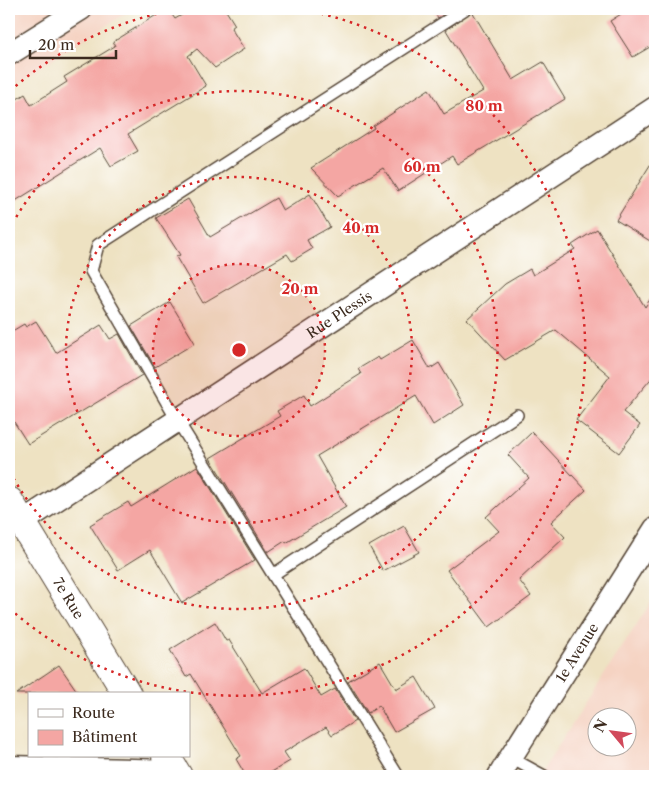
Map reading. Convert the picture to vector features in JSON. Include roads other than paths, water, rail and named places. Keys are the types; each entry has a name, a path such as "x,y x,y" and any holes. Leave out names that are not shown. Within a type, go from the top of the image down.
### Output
{"street":[{"path":"9,54 81,9"},
{"name":"Rue Plessis","path":"15,512 177,420 655,108"},
{"name":"7e Rue","path":"15,512 126,692"},
{"name":"1e Avenue","path":"505,767 655,529"},
{"path":"9,767 173,768"}],"lane":[{"path":"398,776 177,420 91,271 98,245 465,9"},
{"path":"274,574 516,415"},
{"path":"505,767 544,776"}]}
